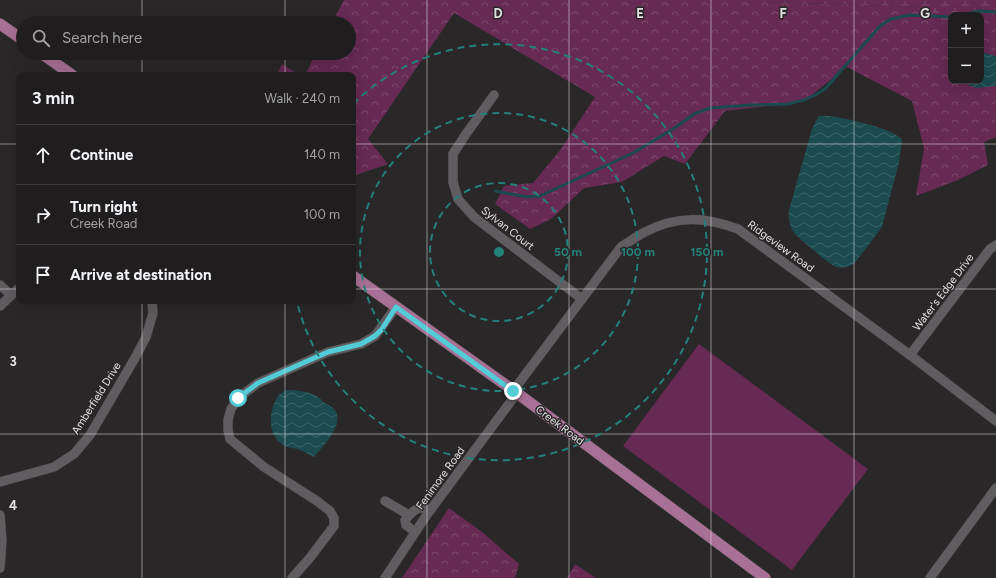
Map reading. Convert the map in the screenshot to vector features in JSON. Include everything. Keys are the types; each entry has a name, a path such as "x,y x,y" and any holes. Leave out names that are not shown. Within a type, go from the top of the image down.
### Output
{"main road":[{"path":"0,24 16,35"},
{"path":"51,60 68,72"},
{"name":"Creek Road","path":"356,278 515,392 765,578"}],"street":[{"name":"Sylvan Court","path":"494,95 453,154 453,182 458,199 474,217 582,299"},
{"name":"Ridgeview Road","path":"515,392 621,247 644,232 669,222 695,219 718,222 738,229 910,355 996,421"},
{"name":"Water's Edge Drive","path":"910,355 990,249 996,245"},
{"path":"0,285 11,295"},
{"path":"0,306 16,291"},
{"name":"Amberfield Drive","path":"0,482 54,468 74,454 90,435 146,337 153,313 152,304"},
{"path":"292,578 309,559 334,526 334,518 330,511 317,501 264,467 230,439 228,420 231,409 238,398 258,383 328,352 361,344 375,336 382,329 396,307"},
{"name":"Fenimore Road","path":"385,578 415,532 515,392"},
{"path":"930,578 996,488"},
{"path":"385,501 409,516"},
{"path":"415,532 406,525 405,520 418,508 423,507 431,510"},
{"path":"0,515 2,540 0,568"}],"green space":[{"path":"344,0 766,0 766,2 928,7 946,26 948,26 948,84 984,84 984,13 996,9 996,137 984,142 988,165 958,180 916,196 924,148 912,101 847,67 803,102 725,111 685,164 664,156 622,182 584,188 551,219 530,229 495,204 504,186 533,183 561,149 595,97 454,13 368,139 388,164 356,175 356,72 306,72 312,60 356,60 356,16 336,16"},
{"path":"766,0 996,0 996,9 984,13 984,12 948,12 948,26 946,26 927,7 766,2"},
{"path":"282,64 294,72 278,72"},
{"path":"699,344 868,469 792,570 623,446"},
{"path":"449,508 482,532 519,564 515,578 402,578"},
{"path":"575,564 596,578 567,578"}],"water":[{"path":"984,53 996,56 996,86 976,88 967,84 984,84"},
{"path":"819,116 837,117 864,123 888,131 902,140 899,162 882,227 854,264 845,267 836,267 809,246 795,234 789,220 789,210 812,129"},
{"path":"288,390 296,390 315,395 335,410 337,422 335,429 327,442 314,457 280,443 272,429 271,418 275,401 278,396"}],"waterway":[{"path":"974,12 996,12"},
{"path":"495,191 528,197 540,196 633,153 673,129 694,114 710,108 788,104 804,100 825,89 880,26 891,19 910,15 948,17"}],"route":[{"path":"238,398 258,383 328,352 361,344 375,336 382,329 396,307 513,391"}]}
